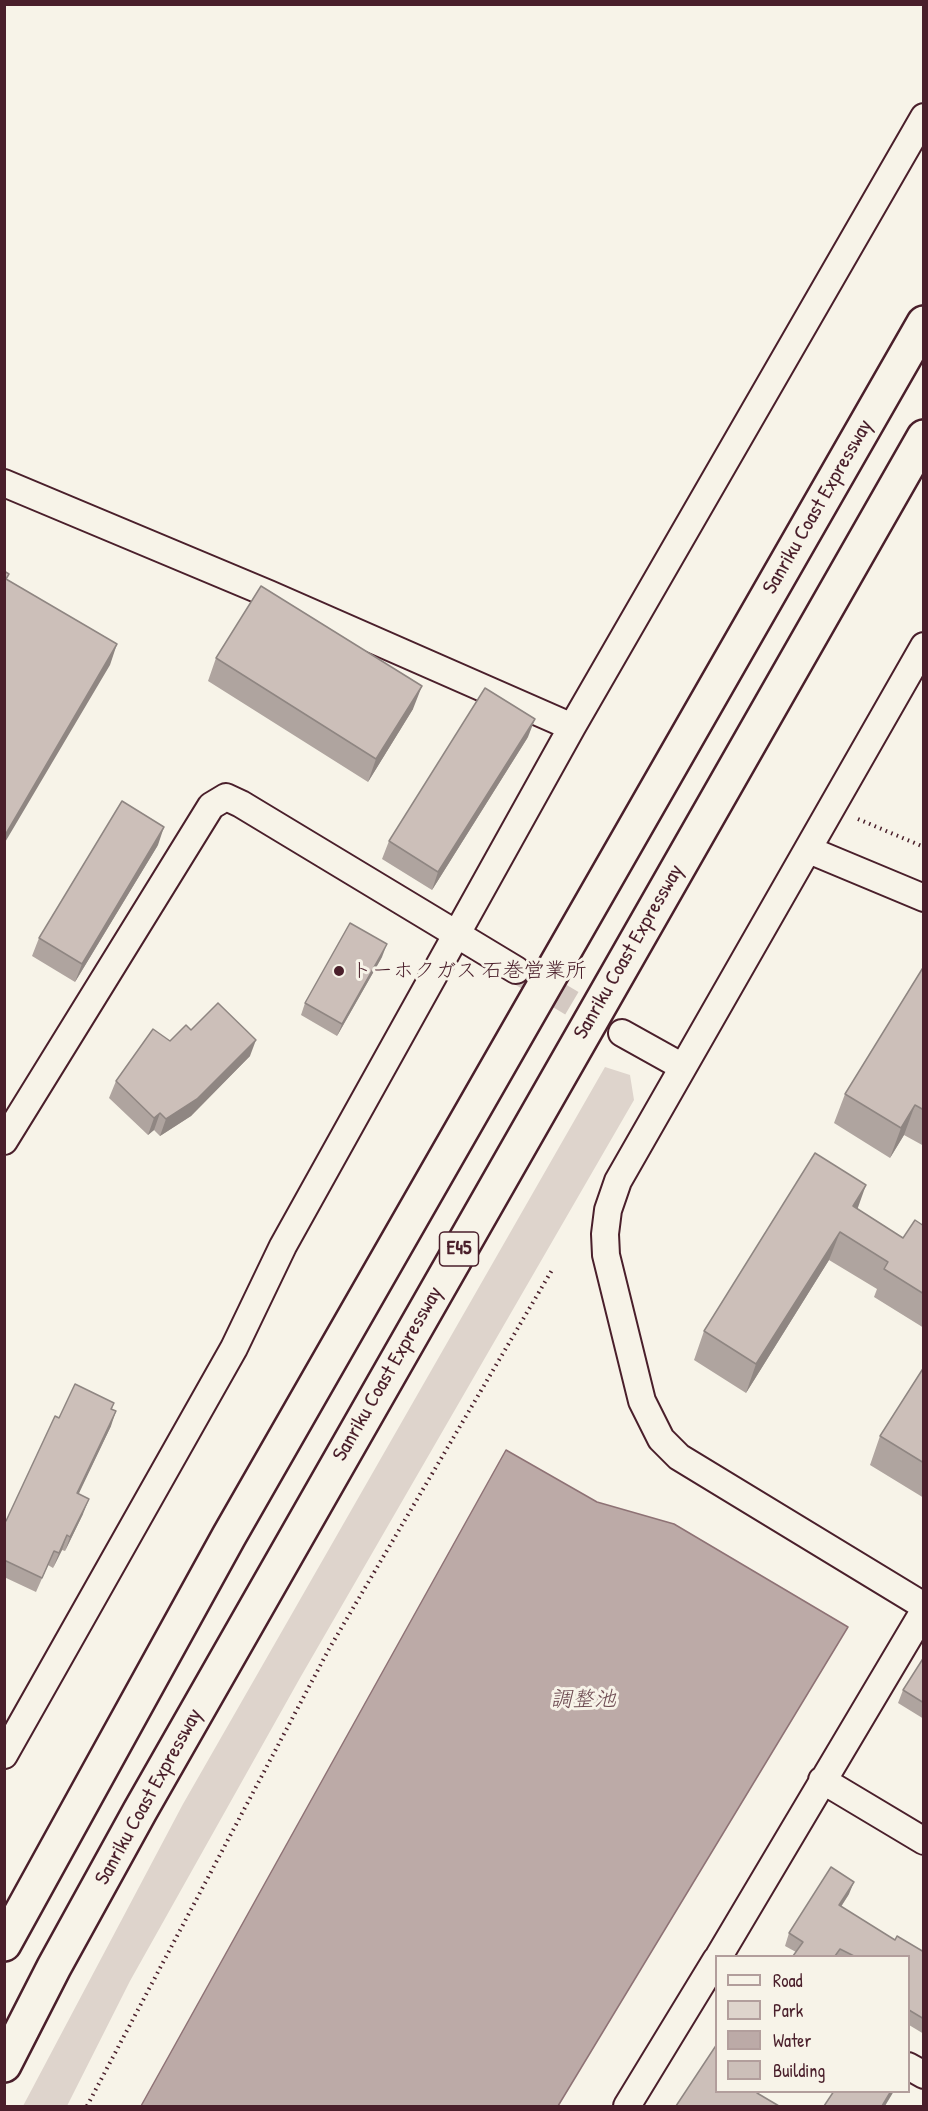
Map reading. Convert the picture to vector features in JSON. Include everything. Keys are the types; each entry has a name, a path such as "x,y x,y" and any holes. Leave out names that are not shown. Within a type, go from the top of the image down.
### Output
{"highway":[{"name":"Sanriku Coast Expressway","path":"4,1944 229,1536 924,323"},
{"name":"Sanriku Coast Expressway","path":"4,2065 54,1967 151,1791 924,437"}],"street":[{"path":"4,1755 234,1348 283,1246 455,935 572,727 924,117"},
{"path":"4,483 269,594 572,727"},
{"path":"924,646 618,1181 608,1210 605,1234 606,1256 642,1401 662,1439 679,1457 924,1605"},
{"path":"4,1141 211,806 226,797 516,970"},
{"path":"809,850 924,898"},
{"path":"622,1034 683,1067"},
{"path":"722,1955 822,1780 924,1611"},
{"path":"822,1780 924,1841"},
{"path":"627,2106 715,1966"},
{"path":"910,2067 924,2075"}],"path":[{"path":"857,819 924,847"},
{"path":"87,2106 329,1649 552,1270"}],"green space":[{"path":"605,1067 630,1075 634,1100 300,1678 130,1981 67,2106 23,2106 183,1804"}],"water":[{"name":"調整池","path":"506,1450 597,1502 674,1524 848,1627 558,2106 141,2106"}],"building":[{"path":"4,571 9,574 6,579 117,644 4,837"},
{"path":"261,586 422,686 376,759 216,658"},
{"path":"485,688 535,719 438,872 389,841"},
{"path":"122,801 164,827 82,964 39,938"},
{"path":"350,923 387,944 342,1024 305,1003"},
{"path":"924,966 924,1110 915,1105 901,1128 845,1094"},
{"path":"218,1003 256,1040 197,1099 166,1119 160,1113 154,1118 116,1081 153,1029 170,1041 186,1025 191,1030"},
{"path":"815,1153 866,1185 853,1206 903,1238 915,1220 924,1226 924,1294 884,1269 888,1262 840,1232 756,1364 704,1331"},
{"path":"924,1367 924,1463 880,1436"},
{"path":"75,1384 114,1403 111,1409 116,1411 77,1493 89,1499 70,1537 67,1535 59,1553 54,1551 42,1578 4,1560 4,1520 6,1521 55,1416 59,1418"},
{"path":"924,1657 924,1703 903,1690"},
{"path":"831,1867 854,1882 839,1905 895,1940 897,1936 924,1952 924,2019 910,2011 910,1955 852,1955 840,1949 836,1955 794,1955 803,1942 789,1933"},
{"path":"715,2047 715,2093 757,2093 779,2106 676,2106"},
{"path":"833,2093 890,2093 882,2106 824,2106"}],"tunnel":[{"path":"516,970 622,1033"}],"place":[{"name":"トーホクガス 石巻営業所","path":"339,971"}]}
